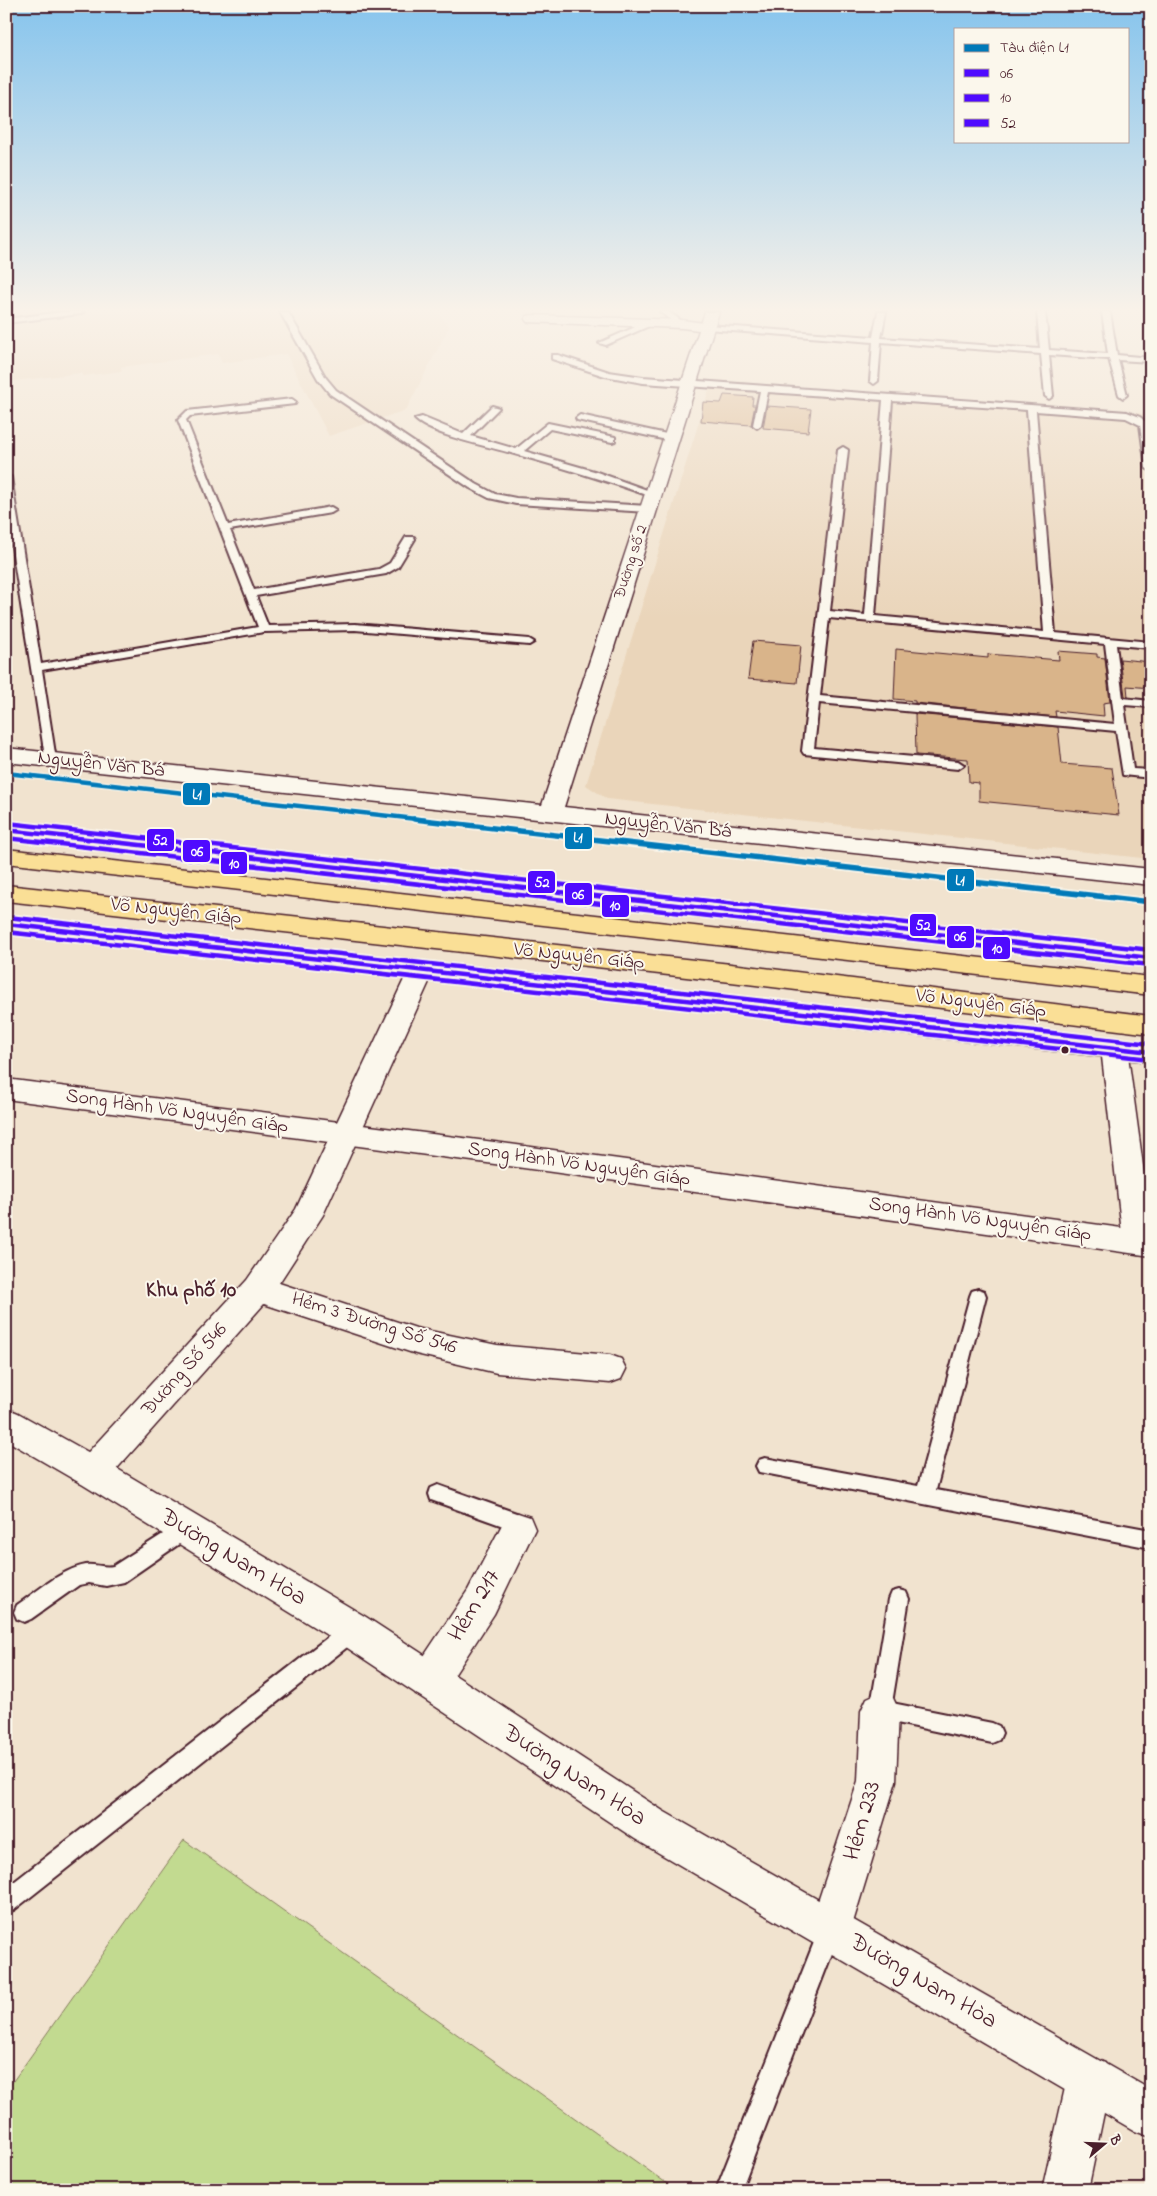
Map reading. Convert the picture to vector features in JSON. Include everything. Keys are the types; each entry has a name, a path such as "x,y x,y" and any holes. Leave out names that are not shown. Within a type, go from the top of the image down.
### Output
{"highway":[{"path":"6,830 1151,958"},
{"name":"Võ Nguyên Giáp","path":"6,856 1151,986"},
{"name":"Võ Nguyên Giáp","path":"6,893 731,973 1151,1026"},
{"name":"Võ Nguyên Giáp","path":"6,924 1151,1052"}],"street":[{"name":"Đường số 2","path":"551,813 679,414"},
{"name":"Nguyễn Văn Bá","path":"6,755 1151,878"},
{"name":"Đường Số 546","path":"92,1472 258,1289 308,1215 421,971"},
{"path":"1114,1048 1144,1243"},
{"name":"Song Hành Võ Nguyên Giáp","path":"6,1089 1144,1243"},
{"name":"Hẻm 3 Đường Số 546","path":"258,1289 416,1341 497,1359 610,1369"},
{"name":"Đường Nam Hòa","path":"12,1433 92,1472 353,1630 649,1825 1151,2115"},
{"name":"Hẻm 217","path":"429,1681 481,1602 518,1530"},
{"name":"Hẻm 233","path":"830,1929 877,1782 880,1711"},
{"path":"1065,2190 1089,2079"}],"lane":[{"path":"187,414 182,420 264,629"},
{"path":"367,414 482,492 516,501 650,501"},
{"path":"465,437 488,414"},
{"path":"756,425 759,414"},
{"path":"870,618 887,414"},
{"path":"1032,414 1050,635"},
{"path":"1115,414 1137,418 1144,424 1151,468"},
{"path":"580,418 671,438"},
{"path":"419,419 438,428 518,452 650,501"},
{"path":"518,452 548,426 612,439"},
{"path":"843,450 808,751 958,766"},
{"path":"6,477 50,760"},
{"path":"225,528 331,510"},
{"path":"251,594 382,572 394,565 410,539"},
{"path":"824,614 1151,645"},
{"path":"36,668 264,629 355,627 529,642"},
{"path":"1110,641 1127,772 1151,774"},
{"path":"814,699 1121,728"},
{"path":"1118,701 1151,704"},
{"path":"925,1496 978,1296"},
{"path":"765,1466 1151,1538"},
{"path":"438,1494 512,1520 516,1523 518,1530"},
{"path":"24,1612 75,1577 89,1574 106,1578 117,1574 185,1529"},
{"path":"899,1599 880,1711 992,1734"},
{"path":"6,1902 353,1630"},
{"path":"728,2190 830,1929"}],"shaded area":[{"path":"318,414 393,414 329,436"},
{"path":"701,414 1151,414 1151,859 607,799 586,785"}],"green space":[{"path":"184,1840 669,2185 668,2190 6,2190 6,2091"}],"building":[{"path":"702,414 753,414 751,425 701,421"},
{"path":"765,414 810,414 808,432 763,428"},
{"path":"753,641 801,645 797,683 748,679"},
{"path":"896,649 988,658 988,654 1059,660 1058,651 1097,654 1097,657 1105,658 1110,702 1103,703 1104,716 1055,711 1056,717 915,703 915,701 894,699"},
{"path":"1120,659 1151,662 1151,688 1127,686 1128,697 1125,696"},
{"path":"915,714 1058,727 1062,764 1112,768 1119,815 979,801 979,783 969,782 968,759 916,755"}],"metro line":[{"name":"L1","path":"6,773 1151,902"}],"transit line":[{"name":"52","path":"7,823 1151,950"},
{"name":"06","path":"6,830 1151,958"},
{"name":"10","path":"6,838 1150,965"},
{"name":"52","path":"7,917 1151,1044"},
{"name":"06","path":"6,924 1151,1052"},
{"name":"10","path":"6,932 1150,1059"}],"district":[{"name":"Khu phố 10","path":"191,1291"}]}
